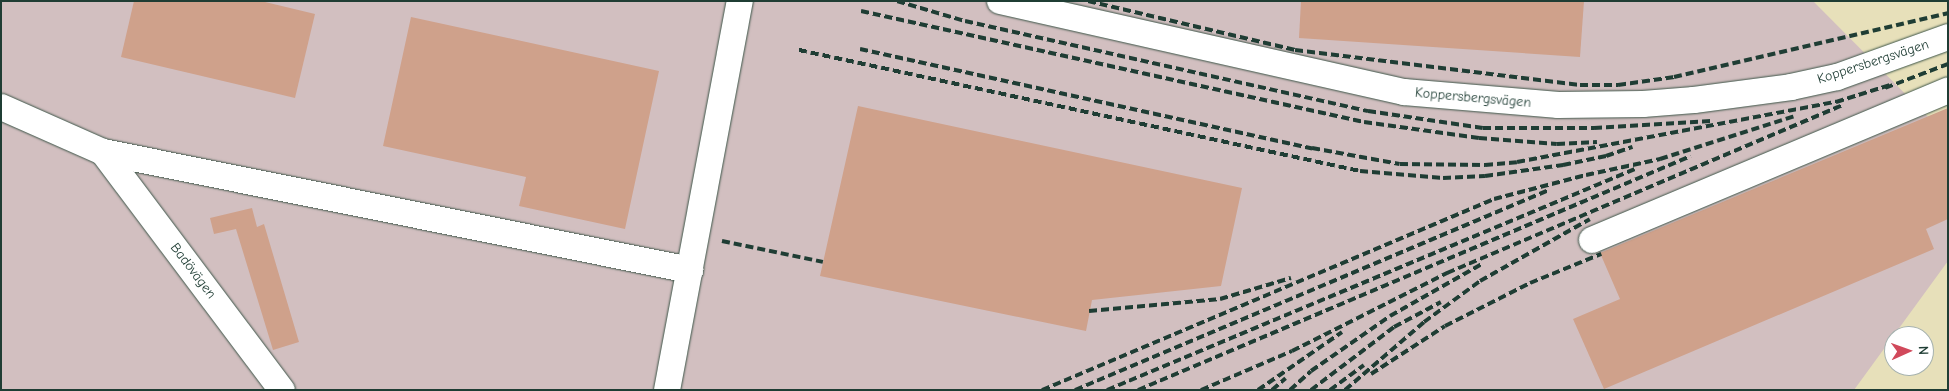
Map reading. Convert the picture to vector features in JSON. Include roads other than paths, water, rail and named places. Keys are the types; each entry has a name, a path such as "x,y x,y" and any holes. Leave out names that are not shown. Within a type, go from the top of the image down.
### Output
{"street":[{"path":"667,390 740,1"},
{"name":"Koppersbergsvägen","path":"1000,1 1404,92 1558,105 1643,104 1694,100 1791,87 1837,77 1948,37"},
{"path":"1592,240 1948,90"},
{"path":"1,107 103,152 690,270"},
{"name":"Badövägen","path":"103,152 282,390"}],"railway":[{"path":"897,1 965,21 1368,111 1483,128 1594,128 1711,121"},
{"path":"1088,1 1295,50 1580,85 1618,85 1674,77 1948,13"},
{"path":"861,11 1364,122 1479,138 1557,144 1597,142"},
{"path":"860,49 1312,148 1400,164 1485,165 1517,162 1836,102 1890,85"},
{"path":"799,50 1360,171 1443,178 1485,176 1563,165 1606,156 1632,147"},
{"path":"1885,88 1948,64"},
{"path":"1201,390 1292,351 1447,273 1843,105"},
{"path":"1042,390 1494,199 1586,175 1660,159 1795,116"},
{"path":"1138,390 1691,156"},
{"path":"1107,390 1635,169"},
{"path":"1075,390 1549,190"},
{"path":"1345,390 1424,322 1480,281 1590,219"},
{"path":"722,241 823,262"},
{"path":"1371,374 1445,326 1530,283 1601,254"},
{"path":"1290,390 1311,371 1390,316 1482,264"},
{"path":"1089,311 1220,299 1291,278"},
{"path":"1311,390 1394,327 1441,302"},
{"path":"1258,390 1342,332"},
{"path":"1330,390 1364,365"},
{"path":"1272,390 1286,378"}]}
